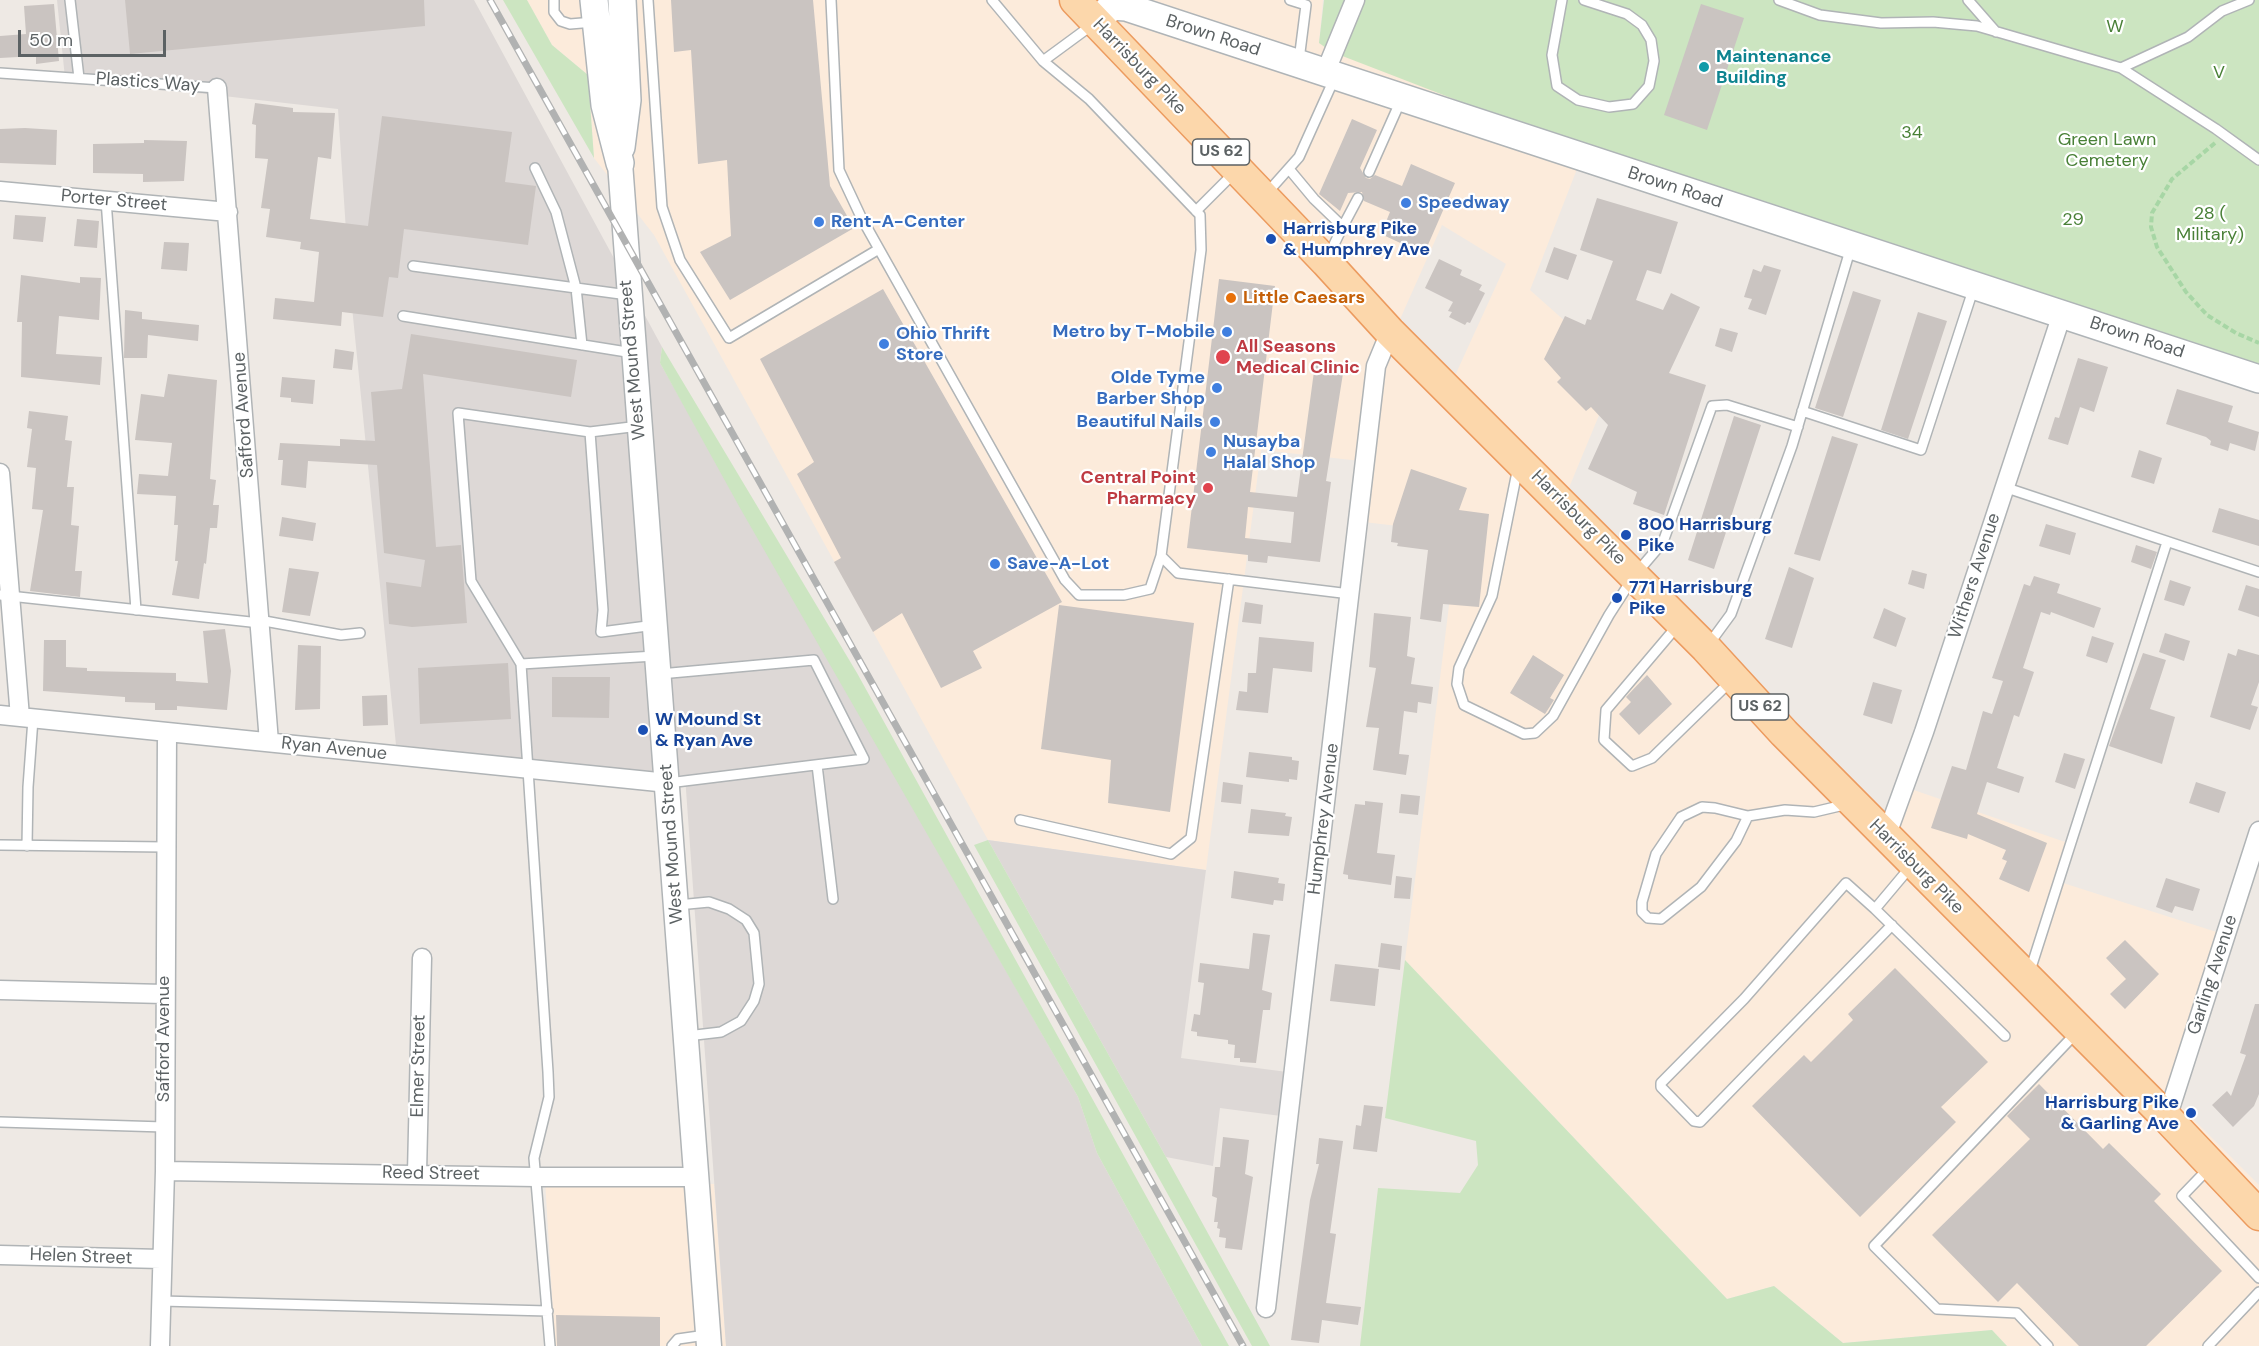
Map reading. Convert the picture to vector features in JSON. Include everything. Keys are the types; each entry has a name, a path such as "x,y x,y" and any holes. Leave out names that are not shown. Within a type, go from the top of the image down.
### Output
{"main road":[{"name":"West Mound Street","path":"620,163 627,100 622,0"},
{"name":"Harrisburg Pike","path":"1075,0 1107,9 1237,170 1390,332 1706,648 1853,803 2167,1119 2259,1215"},
{"name":"Brown Road","path":"1107,9 1126,7 2259,379"},
{"name":"West Mound Street","path":"595,11 605,105 620,163"}],"street":[{"path":"1330,75 1355,0"},
{"name":"Safford Avenue","path":"217,88 269,742"},
{"name":"West Mound Street","path":"620,163 628,296 668,783 709,1340"},
{"name":"Porter Street","path":"0,191 228,212"},
{"name":"Withers Avenue","path":"1887,837 2062,314"},
{"name":"Humphrey Avenue","path":"1266,1308 1376,366 1390,332"},
{"path":"0,473 5,596 27,718"},
{"name":"Ryan Avenue","path":"0,715 668,783"},
{"name":"Safford Avenue","path":"160,1346 165,1171 164,994 167,732"},
{"name":"Garling Avenue","path":"2167,1119 2259,831"},
{"name":"Elmer Street","path":"417,1173 422,958"},
{"path":"0,990 164,994"},
{"name":"Reed Street","path":"165,1171 417,1173 536,1177 697,1177"},
{"name":"Helen Street","path":"0,1255 161,1259"}],"lane":[{"name":"Plastics Way","path":"70,0 79,78"},
{"path":"554,0 554,12 561,21 570,24 595,11"},
{"path":"648,0 662,207 680,260 729,338 879,249"},
{"path":"831,0 839,170 879,249 1065,580 1079,595 1124,595 1150,589 1161,556 1201,250 1202,221 1196,211 1089,99 1043,61 992,0"},
{"path":"1290,0 1306,2 1299,64"},
{"path":"1562,0 1552,55 1557,86 1578,100 1610,107 1633,104 1649,86 1654,62 1652,40 1642,25 1627,14 1584,0"},
{"path":"1779,0 1820,15 1881,22 1933,22 1977,26 2121,68 2225,135 2259,160"},
{"path":"1968,0 1996,32"},
{"path":"2222,11 2228,0"},
{"path":"2121,68 2188,37 2222,11 2249,0"},
{"path":"1043,61 1107,9"},
{"name":"Plastics Way","path":"0,72 217,88"},
{"path":"1264,197 1299,157 1330,75"},
{"path":"1369,172 1401,99"},
{"path":"536,168 556,212 576,288 582,345"},
{"path":"1289,169 1314,200 1340,224 1341,230"},
{"path":"1196,211 1237,170"},
{"path":"1326,262 1358,198"},
{"path":"106,200 136,610"},
{"path":"1706,648 1731,614 1798,427 1852,244"},
{"path":"413,266 628,296"},
{"path":"1802,411 1921,450 1975,284"},
{"path":"403,316 633,353"},
{"path":"1520,460 1492,597 1459,668 1457,684 1464,705 1524,734 1535,733 1553,716 1594,640 1634,576 1663,542 1713,406 1727,405 1798,427"},
{"path":"550,1346 534,1158 549,1089 521,664 471,582 458,412 590,432 639,426"},
{"path":"590,432 603,609 602,632 655,625"},
{"path":"2004,487 2259,572"},
{"path":"2027,980 2167,542"},
{"path":"1161,556 1178,573 1350,594"},
{"path":"1020,820 1171,854 1191,838 1229,579"},
{"path":"5,596 259,622 341,635 360,633"},
{"path":"1680,622 1606,710 1605,740 1632,766 1652,758 1734,678"},
{"path":"521,664 658,665 814,660 864,759 668,783"},
{"path":"27,718 27,846"},
{"path":"817,765 833,899"},
{"path":"1748,816 1736,841 1701,887 1660,919 1648,918 1642,912 1642,902 1656,854 1681,817 1701,807 1748,816 1785,810 1814,812 1853,803"},
{"path":"0,845 165,847"},
{"path":"1875,909 1914,864"},
{"path":"1892,925 1700,1122 1694,1121 1661,1087 1661,1083 1744,999 1846,883 1892,925 2005,1036"},
{"path":"677,905 709,902 729,909 746,920 754,933 759,984 754,1001 741,1021 721,1032 687,1036"},
{"path":"2048,1346 2017,1312 1937,1309 1874,1246 2079,1030"},
{"path":"0,1122 164,1127"},
{"path":"2211,1165 2182,1196 2259,1278"},
{"path":"2208,1346 2259,1292"},
{"path":"161,1301 548,1311"},
{"path":"672,1346 678,1340 709,1340"}],"path":[{"path":"2225,135 2172,179 2152,213 2151,227 2157,247 2186,292 2207,315 2236,333 2259,343"}],"shaded area":[{"path":"57,0 474,0 662,347 660,363 1078,1097 1097,1153 1202,1346 726,1346 685,776 396,745 349,277 338,109 65,78"},
{"path":"527,0 1323,0 1319,43 1589,138 1530,290 1585,339 1624,355 1561,507 1885,838 1905,787 2071,844 2060,882 2229,936 2174,1100 2259,1185 2259,1346 2007,1346 1992,1330 1843,1343 1774,1286 1727,1299 1405,960 1458,533 1355,521 1361,461 1261,450 1206,870 988,840 654,235 594,158 588,75 552,45","holes":["1442,225 1506,264 1448,391 1393,335"]},
{"path":"988,840 1206,870 1181,1058 1287,1072 1281,1116 1220,1108 1213,1166 1166,1157"},
{"path":"545,1180 714,1184 726,1346 555,1346"}],"green space":[{"path":"503,0 527,0 552,45 588,75 594,158"},
{"name":"Green Lawn Cemetery","path":"1324,0 2259,0 2259,366 1490,113 1332,52 1319,43"},
{"path":"662,347 857,673 1229,1346 1202,1346 1097,1153 1078,1097 740,508 660,363"},
{"path":"988,840 1270,1346 1252,1346 974,845"},
{"path":"1405,960 1727,1299 1774,1286 1843,1343 1992,1330 2007,1346 1360,1346 1378,1188 1460,1193 1478,1165 1476,1141 1385,1118"}],"building":[{"path":"125,0 424,0 425,26 130,54"},
{"path":"671,0 813,0 830,186 854,228 730,300 700,252 731,236 727,160 698,164 691,50 674,52"},
{"path":"54,4 59,61 36,64 36,56 0,58 0,36 26,34 24,6"},
{"name":"Maintenance Building","path":"1701,4 1744,18 1707,130 1664,115"},
{"path":"255,103 293,108 293,112 335,113 331,159 318,157 310,219 368,226 382,116 512,132 505,182 536,186 528,245 404,229 398,278 389,277 383,317 342,312 341,326 273,319 275,298 314,302 319,252 300,249 301,242 266,237 270,209 261,208 268,159 255,158 256,125 252,124"},
{"path":"1352,119 1377,130 1360,168 1366,178 1370,179 1375,175 1402,186 1411,164 1455,183 1424,254 1381,234 1390,212 1364,201 1362,192 1348,193 1340,211 1319,194"},
{"path":"0,129 57,130 56,165 0,163"},
{"path":"144,140 187,141 184,181 143,182 143,174 93,173 93,144 144,143"},
{"path":"1597,198 1678,222 1661,274 1647,270 1636,300 1663,310 1671,293 1700,307 1669,373 1706,385 1664,515 1633,504 1637,492 1588,469 1608,425 1591,407 1586,411 1557,382 1561,378 1544,359 1565,316 1585,325 1587,319 1591,320 1613,261 1580,250"},
{"path":"15,215 46,217 43,242 13,239"},
{"path":"77,219 99,221 97,248 74,246"},
{"path":"164,242 189,243 187,271 161,269"},
{"path":"1554,247 1577,255 1568,280 1545,272"},
{"path":"1439,259 1462,270 1460,275 1482,285 1479,290 1485,293 1470,323 1467,322 1465,325 1449,317 1452,312 1448,311 1453,302 1425,288"},
{"path":"1764,265 1781,270 1766,315 1748,309 1752,299 1744,297 1753,269 1761,272"},
{"path":"21,275 80,283 80,277 101,278 99,320 59,316 56,354 102,357 100,385 21,377 22,322 17,322"},
{"path":"1219,279 1275,286 1250,492 1297,497 1315,364 1344,367 1326,481 1331,482 1320,562 1268,556 1267,563 1248,561 1248,555 1187,548","holes":["1248,507 1294,512 1291,543 1245,538"]},
{"path":"883,289 1062,602 973,651 982,668 941,688 902,613 873,632 834,562 841,558 797,474 814,462 760,359"},
{"path":"1853,291 1881,300 1843,417 1815,408"},
{"path":"125,310 142,312 142,319 199,325 198,341 148,335 147,358 124,358"},
{"path":"1918,312 1947,321 1908,439 1881,430"},
{"path":"1720,328 1738,333 1732,352 1715,346"},
{"path":"411,334 577,360 571,397 423,374 436,547 461,545 467,623 412,627 389,624 386,582 421,587 425,560 384,553 377,465 308,461 306,488 281,485 283,460 278,460 280,443 340,446 340,439 375,441 371,392 402,389"},
{"path":"335,349 354,352 352,370 333,368"},
{"path":"2078,358 2108,367 2094,412 2080,407 2068,445 2048,439 2055,417 2059,418"},
{"path":"168,374 217,380 210,479 216,480 213,505 219,505 217,528 210,528 199,599 172,595 178,561 175,561 178,525 174,525 176,496 137,494 139,474 168,476 172,443 135,440 141,394 164,397"},
{"path":"282,377 315,380 313,404 291,402 291,398 280,397"},
{"path":"2177,389 2233,406 2228,422 2259,432 2255,451 2230,443 2228,451 2210,445 2211,441 2206,437 2166,424"},
{"path":"29,411 68,416 65,440 72,441 67,487 74,487 71,525 79,526 75,571 82,571 80,597 30,591 43,510 32,509 36,468 27,467 32,429 27,428"},
{"path":"1734,416 1761,425 1714,569 1688,560"},
{"path":"1832,436 1858,444 1820,561 1794,554"},
{"path":"2139,450 2162,458 2154,484 2131,477"},
{"path":"1411,469 1467,488 1459,510 1489,514 1479,607 1443,604 1441,622 1420,619 1428,550 1397,546 1398,543 1391,542 1393,524"},
{"path":"2219,508 2259,520 2259,546 2212,532"},
{"path":"282,517 316,523 313,541 279,536"},
{"path":"2046,524 2076,533 2070,555 2039,546"},
{"path":"2136,545 2157,552 2151,569 2131,562"},
{"path":"1789,567 1814,578 1792,648 1765,639"},
{"path":"289,568 319,572 310,616 282,612"},
{"path":"1912,570 1927,574 1924,589 1908,584"},
{"path":"2034,576 2060,584 2057,593 2101,608 2094,628 2051,612 2050,615 2041,612 2023,668 2034,672 2019,717 2014,715 1997,768 2024,777 2019,793 1987,782 1977,814 2047,843 2029,892 1999,879 2007,861 2002,859 2006,850 1968,834 1967,839 1931,828 1952,766 1966,770 1983,711 1992,714 2003,681 1992,678 2024,584 2030,586"},
{"path":"2170,580 2191,587 2184,606 2164,600"},
{"path":"2246,585 2259,589 2259,617 2238,610"},
{"path":"1245,602 1263,605 1261,624 1242,622"},
{"path":"1059,605 1194,623 1170,812 1108,803 1111,760 1041,749"},
{"path":"1884,608 1906,618 1896,647 1873,638"},
{"path":"1374,613 1411,617 1407,656 1415,658 1411,684 1433,687 1431,704 1418,702 1417,713 1404,711 1399,754 1409,755 1406,775 1373,770 1379,728 1366,727 1376,668 1369,667"},
{"path":"225,629 231,671 227,710 177,706 177,710 155,710 155,703 125,702 125,697 43,691 44,640 66,640 66,667 87,668 87,671 176,673 176,681 208,683 203,631"},
{"path":"2165,633 2190,641 2184,661 2159,652"},
{"path":"2092,636 2114,643 2107,663 2086,656"},
{"path":"1259,637 1314,642 1312,672 1273,668 1268,713 1236,710 1239,691 1247,692 1248,673 1256,673"},
{"path":"298,645 321,646 320,709 295,710"},
{"path":"2238,649 2259,655 2259,682 2251,705 2258,707 2250,730 2210,717 2228,653 2236,656"},
{"path":"2143,653 2166,660 2150,709 2175,717 2162,764 2109,746"},
{"path":"1533,655 1564,675 1550,698 1554,700 1545,714 1510,693"},
{"path":"508,663 511,719 420,724 418,668"},
{"path":"1647,675 1672,704 1639,735 1619,714 1631,702 1626,697"},
{"path":"552,677 610,677 609,718 552,717"},
{"path":"1873,682 1902,690 1892,724 1863,715"},
{"path":"387,695 388,725 363,726 362,696"},
{"path":"1249,752 1292,757 1292,760 1299,761 1297,780 1289,779 1289,782 1246,777"},
{"path":"2064,753 2085,759 2075,789 2055,782"},
{"path":"1223,782 1243,785 1241,804 1221,802"},
{"path":"2196,782 2226,792 2219,813 2189,803"},
{"path":"1401,794 1420,796 1418,815 1399,813"},
{"path":"1365,801 1383,803 1377,853 1395,855 1391,885 1348,879 1348,875 1343,874 1355,804 1365,805"},
{"path":"1251,809 1286,813 1285,816 1292,817 1289,836 1248,833"},
{"path":"1234,871 1279,878 1278,883 1285,884 1283,901 1274,900 1273,905 1231,898"},
{"path":"1396,876 1412,878 1410,899 1394,898"},
{"path":"2166,878 2200,889 2193,911 2175,906 2172,913 2156,907"},
{"path":"1253,933 1270,935 1262,990 1272,993 1270,1010 1263,1010 1256,1063 1240,1062 1240,1058 1234,1058 1235,1045 1228,1044 1228,1040 1197,1036 1197,1032 1191,1031 1194,1014 1200,1015 1204,983 1198,982 1200,963 1249,969"},
{"path":"2125,940 2159,974 2125,1009 2110,994 2126,979 2106,958"},
{"path":"1381,943 1402,946 1400,970 1378,967"},
{"path":"1335,964 1379,969 1375,1006 1330,1001"},
{"path":"1895,968 1988,1062 1941,1107 1956,1122 1860,1217 1752,1106 1804,1055 1811,1062 1853,1020 1848,1014"},
{"path":"2255,1004 2259,1004 2259,1094 2254,1106 2233,1127 2212,1105 2227,1091 2231,1096 2246,1055 2240,1053"},
{"path":"2039,1084 2103,1149 2109,1143 2161,1194 2154,1201 2222,1271 2146,1346 2079,1346 2017,1283 1998,1302 1932,1235 2030,1139 2007,1116"},
{"path":"1364,1105 1383,1107 1377,1152 1353,1149 1356,1125 1361,1126"},
{"path":"1223,1137 1249,1140 1245,1174 1253,1177 1242,1250 1225,1248 1226,1238 1219,1237 1218,1222 1214,1222 1217,1198 1212,1196 1215,1167 1220,1167"},
{"path":"1319,1138 1343,1141 1330,1233 1336,1234 1326,1303 1361,1307 1358,1325 1322,1320 1319,1343 1291,1340 1310,1200 1319,1164 1316,1164"},
{"path":"556,1315 660,1317 660,1346 557,1346"}],"railway":[{"path":"490,0 1243,1346"}],"place":[{"name":"Maintenance Building","path":"1704,67"},
{"name":"Speedway","path":"1406,203"},
{"name":"Rent-A-Center","path":"819,222"},
{"name":"Harrisburg Pike & Humphrey Ave","path":"1271,239"},
{"name":"Little Caesars","path":"1231,298"},
{"name":"Metro by T-Mobile","path":"1227,332"},
{"name":"Ohio Thrift Store","path":"884,344"},
{"name":"All Seasons Medical Clinic","path":"1223,357"},
{"name":"Olde Tyme Barber Shop","path":"1217,388"},
{"name":"Beautiful Nails","path":"1215,422"},
{"name":"Nusayba Halal Shop","path":"1211,452"},
{"name":"Central Point Pharmacy","path":"1208,488"},
{"name":"800 Harrisburg Pike","path":"1626,535"},
{"name":"Save-A-Lot","path":"995,564"},
{"name":"771 Harrisburg Pike","path":"1617,598"},
{"name":"W Mound St & Ryan Ave","path":"643,730"},
{"name":"Harrisburg Pike & Garling Ave","path":"2191,1113"}],"park label":[{"name":"W","path":"2115,27"},
{"name":"V","path":"2219,73"},
{"name":"34","path":"1912,133"},
{"name":"29","path":"2073,220"},
{"name":"28 ( Military)","path":"2210,224"}]}
